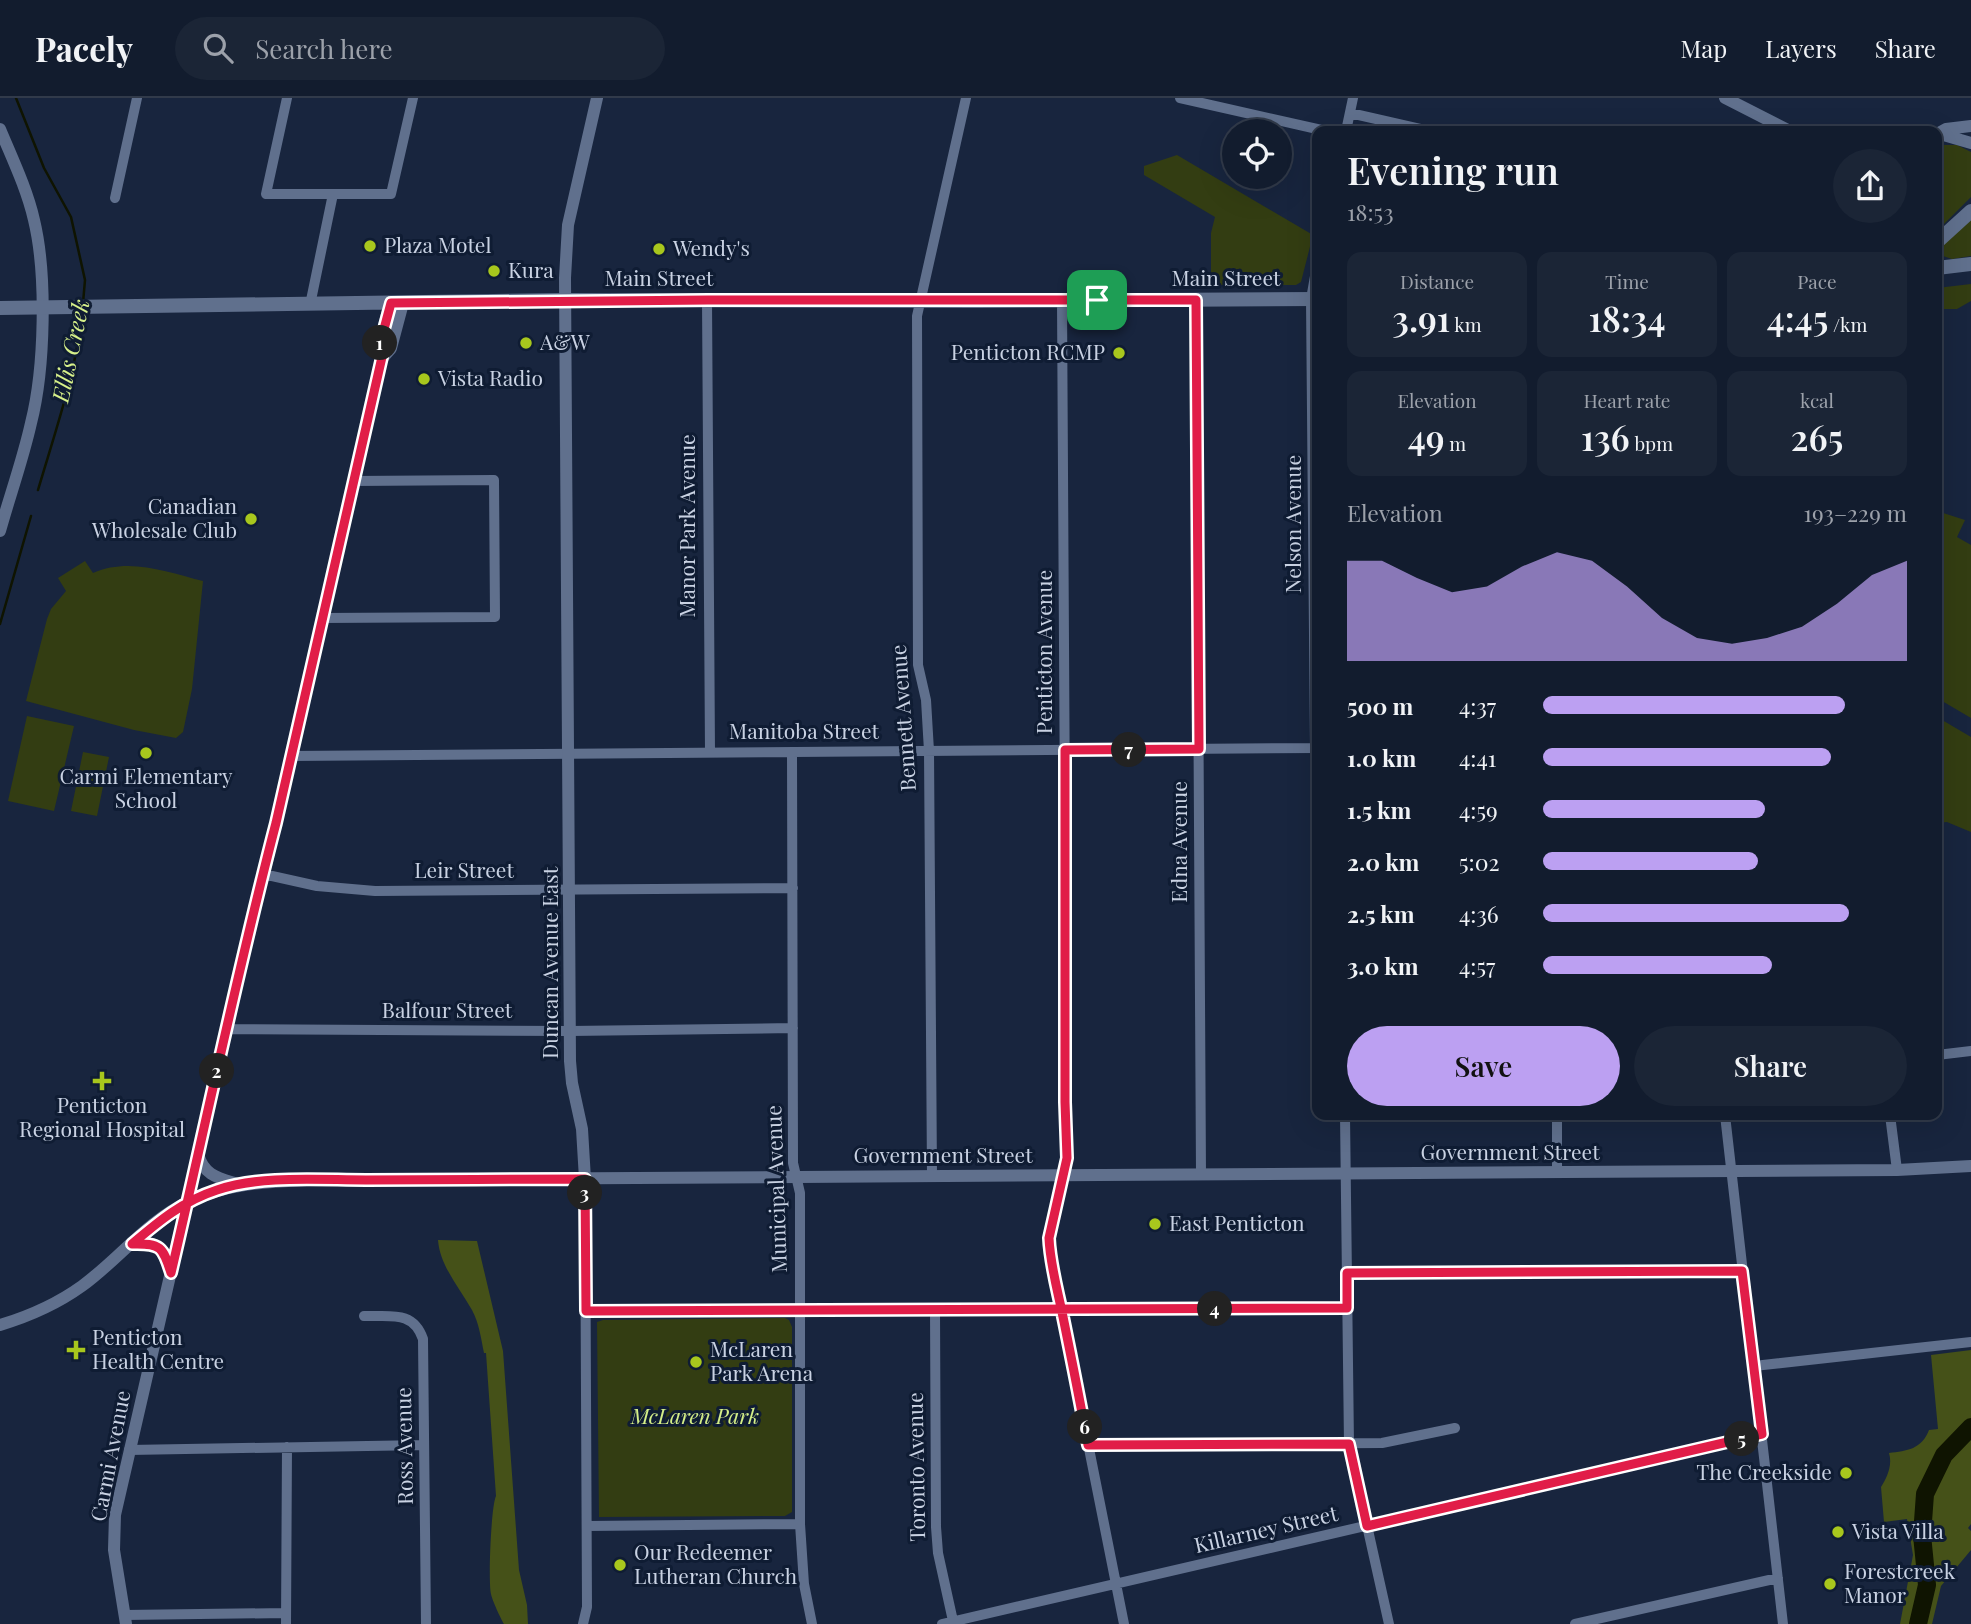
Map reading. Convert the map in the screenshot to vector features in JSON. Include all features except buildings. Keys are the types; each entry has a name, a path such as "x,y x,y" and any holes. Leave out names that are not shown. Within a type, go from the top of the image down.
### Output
{"main road":[{"path":"1942,237 1971,211"},
{"path":"1942,267 1971,264"},
{"name":"Main Street","path":"0,308 565,300 1312,299"},
{"path":"382,357 390,348 397,303"}],"street":[{"path":"115,198 137,98"},
{"path":"287,98 265,194 391,194 413,98"},
{"name":"Duncan Avenue East","path":"583,1624 587,1607 585,1179 582,1129 572,1083 570,1031 565,300 566,237 597,98"},
{"name":"Bennett Avenue","path":"932,1175 929,751 926,699 918,665 917,317 966,98"},
{"path":"1180,98 1312,128"},
{"path":"1347,126 1353,98"},
{"path":"1724,98 1780,126"},
{"path":"1350,113 1407,126"},
{"path":"1942,132 1971,126"},
{"path":"0,130 33,216 41,263 40,364 32,421 0,531"},
{"path":"1942,135 1971,144"},
{"path":"310,304 333,194"},
{"name":"Manor Park Avenue","path":"708,300 710,752"},
{"name":"Penticton Avenue","path":"1062,300 1067,1158 1049,1238 1124,1624"},
{"name":"Edna Avenue","path":"1196,300 1202,1174"},
{"name":"Carmi Avenue","path":"125,1619 114,1550 115,1516 382,357"},
{"path":"322,618 495,617 494,480 354,481"},
{"name":"Manitoba Street","path":"291,756 1312,748"},
{"name":"Municipal Avenue","path":"792,752 793,1163 800,1193 800,1524 804,1584 812,1624"},
{"name":"Leir Street","path":"263,874 317,886 375,891 793,888"},
{"name":"Balfour Street","path":"227,1029 570,1031 793,1028"},
{"path":"1942,1054 1971,1051"},
{"path":"1345,1120 1349,1444 1389,1624"},
{"path":"1557,1120 1558,1172"},
{"path":"1726,1120 1783,1624"},
{"path":"1891,1120 1897,1170"},
{"path":"198,1154 204,1168 212,1176 239,1184"},
{"name":"Government Street","path":"0,1325 53,1305 83,1286 168,1213 215,1190 239,1184 309,1180 1897,1170 1971,1166"},
{"path":"132,1244 146,1243 161,1248 171,1273"},
{"path":"1347,1273 1742,1271"},
{"path":"586,1311 1347,1308"},
{"name":"Toronto Avenue","path":"935,1310 936,1527 938,1553 953,1621"},
{"name":"Ross Avenue","path":"364,1317 408,1318 419,1327 423,1339 426,1624"},
{"path":"1754,1366 1971,1342"},
{"path":"1088,1445 1382,1443 1455,1428"},
{"name":"Killarney Street","path":"942,1624 1762,1434"},
{"path":"130,1450 424,1445"},
{"path":"125,1619 286,1619 287,1447"},
{"path":"587,1526 800,1524"},
{"path":"1575,1624 1778,1577"},
{"path":"587,1607 589,1624"}],"green space":[{"path":"1942,145 1957,145 1971,152 1971,197 1942,226"},
{"path":"1177,155 1222,181 1222,189 1235,189 1312,234 1301,282 1296,285 1204,285 1204,273 1211,272 1211,233 1215,217 1144,175 1144,166"},
{"path":"1971,220 1971,256 1952,259 1942,256 1942,245"},
{"path":"1971,284 1971,301 1957,309 1942,309 1942,287"},
{"path":"1942,513 1965,520 1957,537 1971,545 1971,718 1942,701"},
{"path":"85,561 93,573 107,568 134,566 203,581 192,689 183,732 176,738 134,730 26,701 47,619 51,609 66,591 58,578"},
{"path":"27,716 74,726 54,811 8,801"},
{"path":"1942,720 1971,737 1971,832 1942,822"},
{"path":"83,752 109,757 97,816 71,811"},
{"path":"438,1240 477,1241 503,1351 519,1570 527,1605 528,1624 504,1624 491,1594 490,1544 496,1496 486,1353 474,1315 446,1268"},
{"name":"McLaren Park","path":"785,1318 792,1327 792,1512 785,1516 599,1517 597,1322"},
{"path":"1971,1350 1971,1524 1968,1528 1971,1531 1971,1550 1941,1586 1932,1624 1900,1624 1913,1555 1907,1519 1884,1522 1881,1487 1890,1467 1889,1453 1913,1448 1929,1430 1938,1429 1931,1355"}],"waterway":[{"name":"Ellis Creek","path":"16,98 44,168 71,217 85,280 83,303"},
{"name":"Ellis Creek","path":"38,490 70,380 82,313"},
{"name":"Ellis Creek","path":"0,624 31,516"},
{"path":"1918,1624 1927,1585 1922,1535 1925,1494 1944,1455 1971,1427"}],"place":[{"name":"Plaza Motel","path":"370,246"},
{"name":"Wendy's","path":"659,249"},
{"name":"Kura","path":"494,271"},
{"name":"A&W","path":"526,343"},
{"name":"Penticton RCMP","path":"1119,353"},
{"name":"Vista Radio","path":"424,379"},
{"name":"Canadian Wholesale Club","path":"251,519"},
{"name":"Carmi Elementary School","path":"146,753"},
{"name":"Penticton Regional Hospital","path":"102,1081"},
{"name":"East Penticton","path":"1155,1224"},
{"name":"Penticton Health Centre","path":"76,1350"},
{"name":"McLaren Park Arena","path":"696,1362"},
{"name":"The Creekside","path":"1846,1473"},
{"name":"Vista Villa","path":"1838,1532"},
{"name":"Our Redeemer Lutheran Church","path":"620,1565"},
{"name":"Forestcreek Manor","path":"1830,1584"}],"route":[{"path":"1097,300 565,300 391,303 380,344 382,357 276,823 260,887 187,1202 171,1273 161,1248 146,1243 132,1244 168,1213 187,1202 215,1190 239,1184 309,1180 585,1179 586,1311 1062,1309 1347,1308 1347,1273 1742,1271 1762,1434 1367,1526 1349,1444 1088,1445 1062,1309 1049,1248 1049,1233 1067,1158 1065,750 1199,749 1196,300 1097,300"}]}
